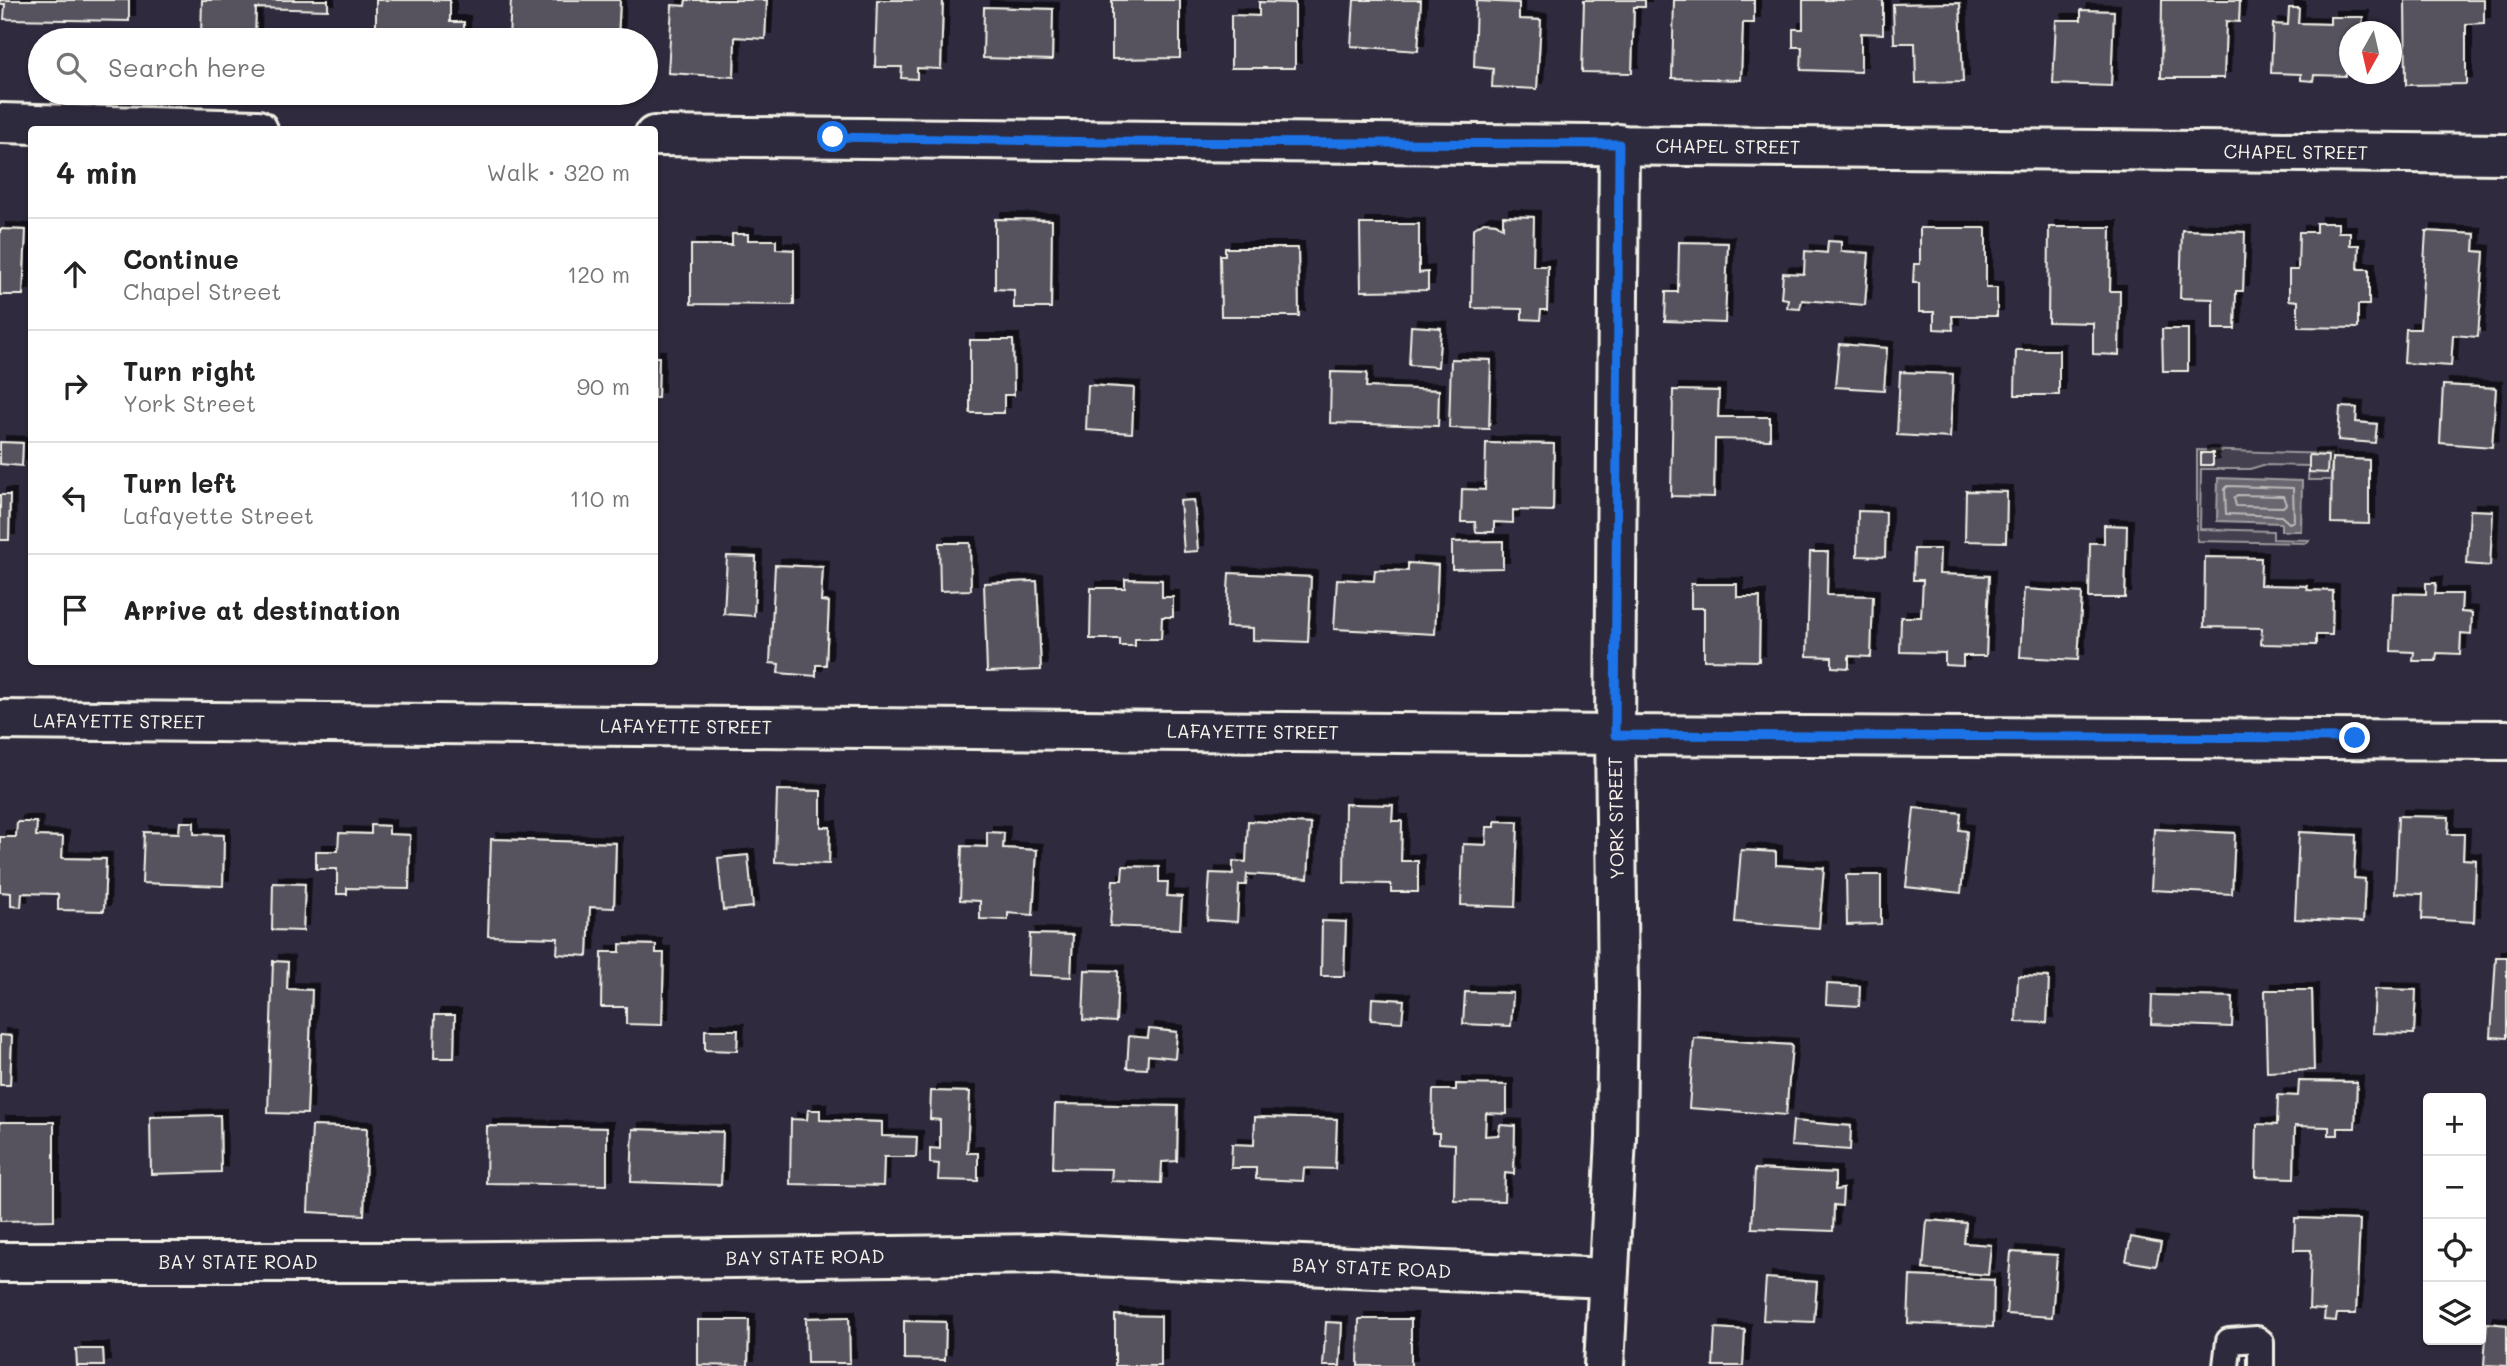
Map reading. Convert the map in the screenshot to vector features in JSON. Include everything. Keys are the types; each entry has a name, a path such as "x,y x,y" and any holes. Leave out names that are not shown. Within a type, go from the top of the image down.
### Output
{"street":[{"path":"0,123 111,126"},
{"name":"CHAPEL STREET","path":"658,136 2507,154"},
{"name":"YORK STREET","path":"1604,1366 1616,1138 1618,994 1615,735 1619,144"},
{"name":"LAFAYETTE STREET","path":"0,720 1615,735 2507,740"},
{"name":"BAY STATE ROAD","path":"0,1262 411,1262 1047,1254 1608,1278"}],"lane":[{"path":"2226,1366 2229,1341 2257,1339 2261,1342 2261,1366"}],"shaded area":[{"path":"2197,450 2331,454 2331,480 2308,480 2309,466 2263,465 2250,469 2201,469 2200,529 2273,531 2273,539 2309,540 2307,543 2197,541"}],"water":[{"path":"2218,478 2302,481 2301,531 2281,531 2281,523 2217,521"}],"building":[{"path":"0,0 129,0 129,21 4,19 5,4 0,4"},
{"path":"202,0 328,0 328,10 256,8 255,28 201,28"},
{"path":"376,0 450,0 450,22 464,22 464,28 376,28"},
{"path":"511,0 620,0 619,28 510,28"},
{"path":"686,0 767,0 765,39 735,37 734,77 668,73 672,5 685,6"},
{"path":"877,0 943,0 941,69 917,68 917,79 901,78 902,67 875,67"},
{"path":"1112,0 1180,0 1180,58 1112,59"},
{"path":"1354,0 1421,0 1418,51 1351,46"},
{"path":"1584,0 1645,0 1645,7 1634,7 1632,73 1582,72"},
{"path":"1674,0 1754,0 1754,23 1743,23 1741,80 1672,78"},
{"path":"1803,0 1883,0 1883,34 1861,33 1861,72 1801,70 1802,47 1793,47 1793,29 1803,29"},
{"path":"2162,0 2240,0 2239,22 2226,21 2224,78 2161,78"},
{"path":"2405,0 2484,0 2484,23 2466,24 2466,84 2406,85"},
{"path":"1476,1 1519,3 1519,19 1541,20 1537,89 1492,87 1493,69 1474,67"},
{"path":"1259,2 1295,3 1295,68 1231,68 1231,15 1259,16"},
{"path":"1960,3 1963,82 1916,83 1915,43 1894,43 1893,4"},
{"path":"984,7 1053,9 1052,60 983,58"},
{"path":"2289,8 2299,8 2298,23 2330,24 2330,17 2363,17 2363,21 2339,21 2339,76 2314,75 2313,81 2301,80 2301,74 2271,73 2273,24 2288,25"},
{"path":"2081,10 2114,11 2111,86 2053,84 2056,20 2081,20"},
{"path":"1503,216 1534,217 1533,266 1548,266 1547,310 1541,310 1540,320 1522,319 1522,309 1472,308 1473,229 1484,222 1496,223 1503,228"},
{"path":"995,219 1052,220 1051,308 1014,308 1014,290 995,289"},
{"path":"2316,223 2338,223 2338,232 2350,232 2350,245 2359,245 2358,269 2369,269 2369,305 2358,305 2358,328 2298,327 2298,301 2289,300 2289,270 2298,270 2299,232 2316,232"},
{"path":"1360,224 1419,224 1419,273 1428,272 1428,290 1361,291"},
{"path":"2049,227 2111,227 2110,291 2120,291 2119,355 2093,354 2093,323 2048,322"},
{"path":"1920,228 1986,228 1986,288 1997,288 1997,316 1952,316 1953,330 1934,329 1934,312 1919,312 1919,283 1913,283 1914,264 1920,264"},
{"path":"0,229 26,230 23,295 0,295"},
{"path":"2182,230 2245,232 2243,291 2236,291 2235,329 2213,329 2213,299 2180,298"},
{"path":"2426,231 2475,234 2474,251 2484,252 2478,337 2453,335 2451,366 2404,363 2406,329 2420,329"},
{"path":"732,234 748,234 748,240 776,240 776,249 794,250 794,305 691,304 691,245 732,245"},
{"path":"1828,241 1841,242 1841,251 1869,253 1865,305 1802,300 1800,309 1787,308 1788,299 1781,298 1783,273 1804,274 1805,251 1827,253"},
{"path":"1679,242 1728,243 1725,323 1665,321 1666,292 1678,292"},
{"path":"1225,248 1298,248 1299,316 1221,316 1220,255 1225,255"},
{"path":"1411,326 1441,328 1438,367 1409,365"},
{"path":"2162,329 2188,329 2188,371 2163,371"},
{"path":"970,340 1013,340 1014,395 1004,395 1004,413 970,413"},
{"path":"1839,344 1887,348 1884,390 1835,387"},
{"path":"2016,350 2059,350 2059,395 2015,395"},
{"path":"1451,359 1491,360 1489,429 1449,428"},
{"path":"1331,372 1367,373 1366,387 1439,390 1438,426 1330,423"},
{"path":"1900,372 1953,374 1950,438 1897,435"},
{"path":"1088,385 1134,388 1132,433 1086,430"},
{"path":"2443,385 2496,388 2492,447 2440,443"},
{"path":"1673,390 1719,391 1718,417 1770,417 1770,440 1715,439 1714,497 1671,496"},
{"path":"2340,407 2357,408 2356,422 2377,424 2375,443 2338,440"},
{"path":"0,442 23,443 22,466 0,464"},
{"path":"1486,443 1554,444 1553,511 1513,510 1513,523 1494,522 1494,532 1476,532 1475,522 1461,522 1462,489 1485,490"},
{"path":"2201,453 2213,453 2213,465 2201,465"},
{"path":"2309,455 2328,456 2327,473 2309,472"},
{"path":"2332,458 2369,460 2369,524 2331,523"},
{"path":"1966,491 2007,492 2006,542 1965,541"},
{"path":"0,495 10,495 9,540 0,540"},
{"path":"1194,500 1198,551 1184,552 1180,501"},
{"path":"2470,510 2493,511 2490,566 2467,564"},
{"path":"1858,511 1886,512 1885,557 1857,556"},
{"path":"2104,525 2127,526 2125,598 2089,598 2090,543 2104,543"},
{"path":"1503,541 1503,568 1452,569 1452,542"},
{"path":"939,543 970,543 971,590 940,591"},
{"path":"1914,549 1940,549 1939,574 1989,576 1986,656 1963,656 1963,666 1945,665 1945,653 1900,652 1901,617 1921,617 1923,580 1913,580"},
{"path":"1810,552 1828,552 1827,595 1873,596 1871,657 1849,656 1849,668 1832,667 1832,657 1807,656"},
{"path":"727,556 756,557 754,616 724,614"},
{"path":"2205,557 2261,558 2260,585 2307,586 2307,590 2333,591 2332,635 2316,635 2316,645 2261,644 2262,628 2204,627"},
{"path":"1408,563 1438,565 1435,634 1334,629 1337,579 1374,581 1375,570 1408,571"},
{"path":"775,565 823,567 821,601 829,602 826,665 816,665 816,676 778,673 779,664 770,663"},
{"path":"1229,573 1311,577 1308,642 1253,640 1253,628 1226,627"},
{"path":"1125,579 1162,580 1162,597 1173,597 1173,617 1162,617 1161,639 1135,639 1135,646 1120,646 1120,639 1090,639 1091,588 1125,588"},
{"path":"1037,581 1041,670 987,672 984,583"},
{"path":"2426,583 2436,583 2435,594 2462,594 2461,612 2472,613 2471,635 2461,634 2460,654 2437,653 2436,661 2413,661 2414,652 2391,651 2393,593 2426,594"},
{"path":"1691,584 1737,584 1737,597 1760,597 1759,661 1704,660 1704,608 1691,608"},
{"path":"2024,589 2082,593 2078,660 2020,657"},
{"path":"777,790 821,791 821,827 830,827 829,864 775,862"},
{"path":"1345,804 1393,805 1392,821 1402,821 1401,861 1418,861 1418,892 1391,892 1391,884 1344,883"},
{"path":"1914,808 1961,813 1959,830 1967,831 1961,893 1906,887"},
{"path":"2398,816 2449,817 2448,834 2464,834 2463,859 2476,860 2474,922 2422,919 2423,894 2395,893"},
{"path":"1248,821 1311,824 1308,878 1247,874 1246,885 1239,885 1237,922 1207,920 1210,873 1233,874 1233,861 1246,862"},
{"path":"1495,821 1518,822 1515,907 1461,905 1463,844 1486,845 1487,827 1495,827"},
{"path":"17,822 37,822 36,836 63,837 62,858 106,859 104,911 58,910 58,894 22,893 21,907 11,906 11,893 0,892 0,837 16,837"},
{"path":"180,822 194,822 194,834 224,835 223,886 142,883 144,832 179,833"},
{"path":"371,825 389,826 389,834 410,835 409,889 347,888 347,894 337,894 337,869 316,869 316,851 338,851 339,833 371,834"},
{"path":"2154,829 2235,833 2232,894 2151,890"},
{"path":"987,832 1004,833 1003,848 1037,850 1033,915 1008,913 1008,920 980,919 980,901 960,900 962,846 987,847"},
{"path":"2299,832 2356,835 2354,878 2365,879 2363,922 2295,919"},
{"path":"491,839 616,843 614,908 590,907 588,956 557,954 558,938 488,936"},
{"path":"1741,850 1776,852 1776,865 1824,868 1819,928 1735,922"},
{"path":"748,855 753,907 723,910 718,858"},
{"path":"1123,866 1159,867 1159,882 1168,882 1167,896 1182,897 1180,929 1110,926 1113,880 1122,880"},
{"path":"1846,875 1881,875 1881,924 1847,925"},
{"path":"273,883 305,884 303,931 272,930"},
{"path":"1322,921 1346,922 1344,976 1321,976"},
{"path":"1030,934 1073,935 1071,977 1028,975"},
{"path":"620,944 656,945 656,953 664,953 662,1025 626,1024 626,1007 601,1007 602,952 620,952"},
{"path":"2496,957 2507,957 2507,1038 2491,1037"},
{"path":"273,961 288,962 287,989 312,990 307,1114 268,1113"},
{"path":"1085,970 1118,971 1116,1022 1083,1020"},
{"path":"2018,976 2049,977 2047,1023 2016,1022"},
{"path":"1827,984 1860,986 1859,1006 1826,1004"},
{"path":"2375,989 2416,990 2414,1034 2373,1033"},
{"path":"2265,990 2312,990 2314,1070 2267,1072"},
{"path":"1465,992 1513,993 1511,1026 1463,1024"},
{"path":"2152,995 2233,997 2232,1027 2151,1024"},
{"path":"1372,998 1404,1000 1402,1022 1371,1020"},
{"path":"435,1015 455,1015 454,1058 434,1058"},
{"path":"1149,1029 1177,1032 1175,1058 1148,1055 1147,1069 1127,1068 1129,1036 1148,1038"},
{"path":"705,1030 738,1030 737,1051 705,1050"},
{"path":"0,1035 12,1036 10,1085 0,1085"},
{"path":"1694,1038 1792,1045 1786,1115 1689,1108"},
{"path":"2299,1081 2357,1082 2355,1128 2338,1128 2338,1135 2329,1135 2329,1127 2295,1126 2294,1178 2256,1177 2257,1124 2277,1125 2278,1095 2298,1096"},
{"path":"1456,1084 1507,1085 1507,1114 1486,1113 1485,1136 1499,1135 1500,1125 1515,1126 1514,1174 1505,1173 1504,1201 1454,1200 1455,1144 1439,1143 1439,1133 1432,1133 1433,1090 1456,1090"},
{"path":"931,1091 970,1092 967,1153 978,1153 978,1181 938,1180 939,1164 930,1163 930,1148 940,1149 940,1120 930,1119"},
{"path":"1055,1104 1178,1106 1177,1161 1162,1162 1161,1183 1111,1181 1112,1169 1053,1168"},
{"path":"808,1110 820,1110 820,1120 882,1122 882,1136 917,1137 916,1157 884,1157 883,1186 790,1184 791,1119 807,1120"},
{"path":"220,1115 221,1172 151,1174 150,1117"},
{"path":"1255,1117 1337,1119 1335,1169 1304,1168 1303,1181 1256,1179 1256,1168 1231,1168 1232,1144 1254,1145"},
{"path":"1793,1121 1851,1126 1850,1150 1791,1146"},
{"path":"0,1122 54,1122 54,1220 0,1221"},
{"path":"312,1126 367,1128 364,1215 308,1212"},
{"path":"487,1126 607,1128 607,1185 486,1183"},
{"path":"633,1129 723,1132 721,1185 631,1182"},
{"path":"1755,1169 1835,1173 1835,1190 1843,1189 1842,1206 1834,1205 1833,1231 1752,1228"},
{"path":"2295,1218 2360,1220 2356,1314 2337,1314 2336,1321 2324,1320 2325,1310 2309,1309 2311,1250 2294,1250"},
{"path":"1927,1220 1966,1223 1964,1243 1991,1245 1988,1275 1923,1269"},
{"path":"2131,1237 2161,1243 2156,1266 2126,1261"},
{"path":"2011,1252 2057,1255 2052,1317 2006,1314"},
{"path":"1910,1276 1994,1280 1993,1327 1908,1323"},
{"path":"1766,1278 1817,1282 1814,1322 1763,1320"},
{"path":"1115,1315 1161,1316 1161,1366 1115,1366"},
{"path":"849,1317 850,1363 807,1363 806,1318"},
{"path":"1359,1319 1411,1319 1411,1366 1358,1366"},
{"path":"698,1320 749,1320 748,1366 698,1365"},
{"path":"904,1321 946,1322 945,1360 904,1359"},
{"path":"1326,1322 1342,1323 1340,1366 1323,1366"},
{"path":"2487,1323 2507,1325 2507,1366 2484,1365"},
{"path":"1715,1328 1745,1330 1743,1366 1713,1366"},
{"path":"76,1349 103,1349 104,1366 77,1366"}],"route":[{"path":"833,137 1101,142 1619,144 1615,735 2355,738"}]}
